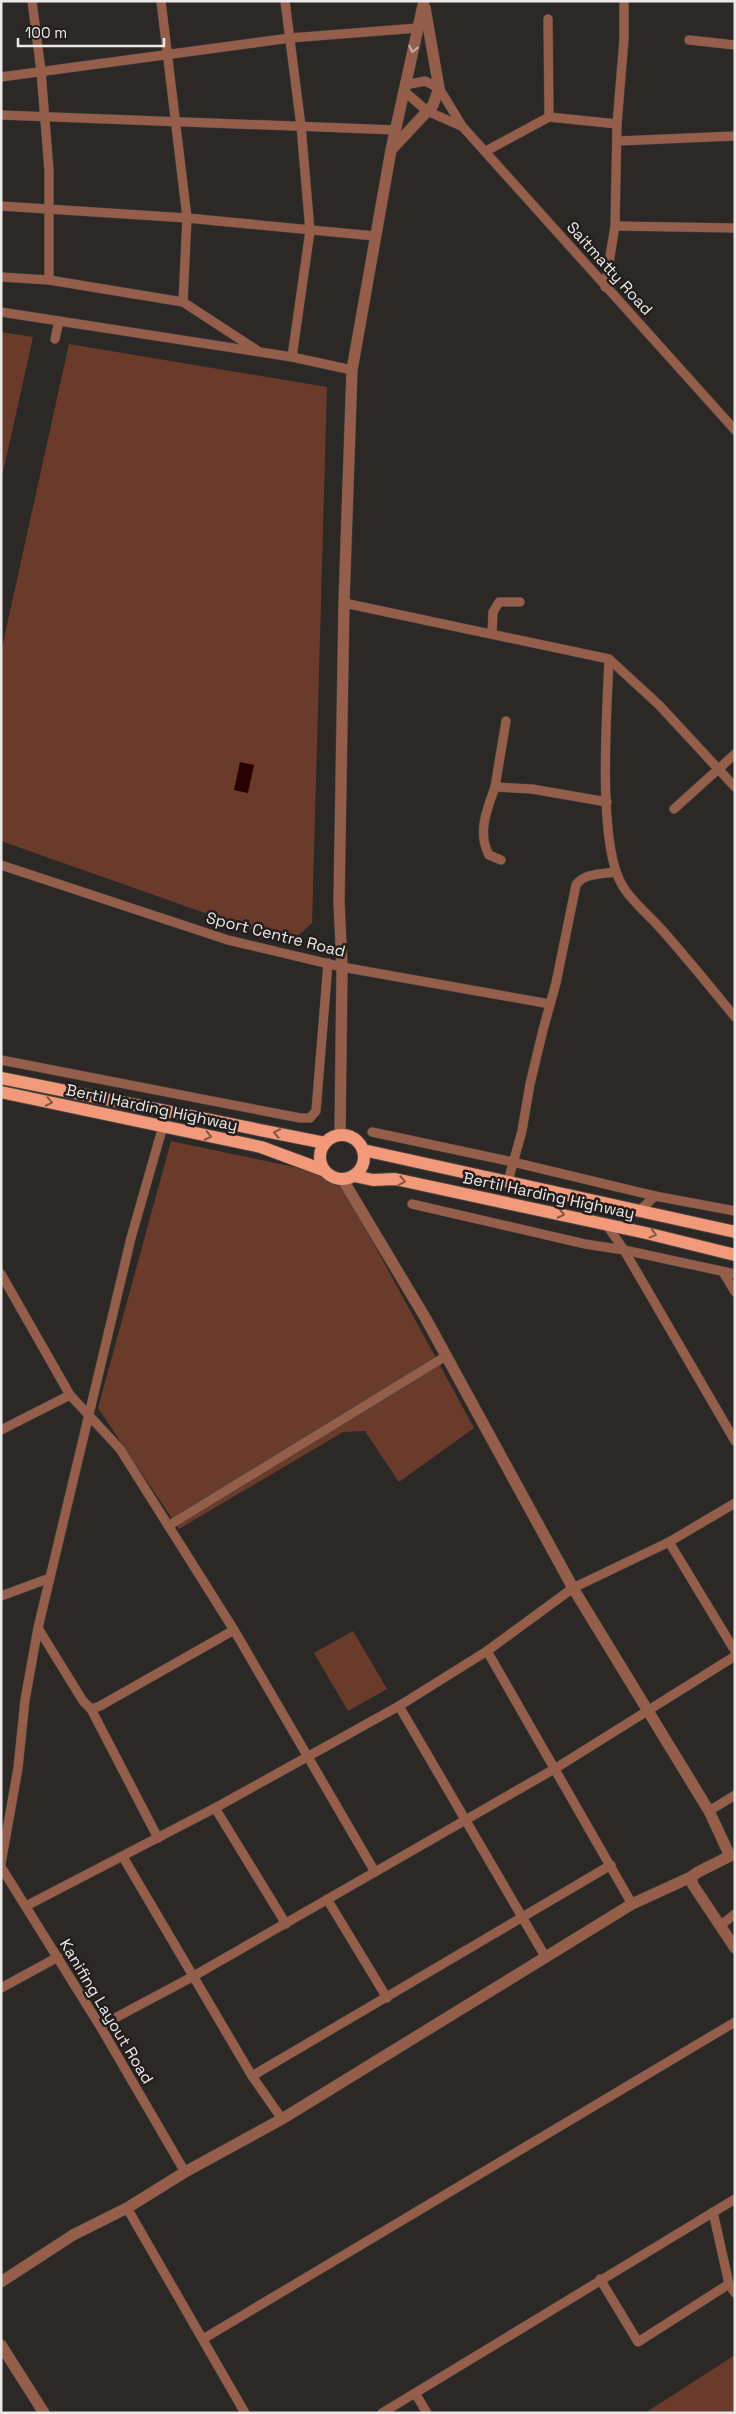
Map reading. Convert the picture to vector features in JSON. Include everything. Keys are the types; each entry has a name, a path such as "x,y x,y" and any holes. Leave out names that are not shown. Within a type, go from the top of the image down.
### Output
{"main road":[{"name":"Bertil Harding Highway","path":"1,1078 325,1142"},
{"name":"Bertil Harding Highway","path":"1,1092 261,1147 323,1170"},
{"path":"340,1135 352,1137 363,1150 364,1162 349,1178 332,1178 323,1170 320,1153 325,1142 340,1135"},
{"name":"Bertil Harding Highway","path":"363,1150 735,1232"},
{"name":"Bertil Harding Highway","path":"349,1178 395,1179 605,1224 735,1255"}],"street":[{"path":"32,1 41,71 49,171 49,280"},
{"path":"161,1 177,121 187,218 183,302"},
{"path":"285,1 301,126 310,231 292,357"},
{"path":"340,1135 342,967 339,902 344,603 352,370 391,150 424,1"},
{"path":"424,1 439,82 462,126"},
{"path":"605,287 616,226 617,124 624,39 624,1"},
{"path":"548,19 549,117"},
{"path":"1,77 290,38 418,28"},
{"path":"689,40 735,45"},
{"path":"405,89 424,81 439,82"},
{"path":"391,150 436,99 439,82"},
{"path":"405,89 427,111 462,126"},
{"path":"1,115 396,130"},
{"path":"486,151 549,117 617,124"},
{"name":"Saitmatty Road","path":"462,126 735,430"},
{"path":"618,141 735,136"},
{"path":"1,206 187,218 375,236"},
{"path":"616,226 735,228"},
{"path":"1,277 49,280 183,302 261,352"},
{"path":"1,312 292,357 352,370"},
{"path":"55,339 59,321"},
{"path":"492,634 494,612 499,602 520,602"},
{"path":"344,603 609,659 659,705 735,787"},
{"path":"609,659 607,802 611,854 616,872 633,900 661,929 735,1018"},
{"path":"501,860 489,855 484,846 483,833 496,786 506,721"},
{"path":"674,809 735,754"},
{"path":"496,786 607,802"},
{"name":"Sport Centre Road","path":"1,865 228,940 342,967 550,1004"},
{"path":"508,1181 522,1131 530,1084 576,886 586,876 616,872"},
{"path":"1,1060 300,1118 310,1118 316,1111 328,964"},
{"path":"1,1866 18,1768 25,1700 38,1628 131,1238 163,1126"},
{"path":"372,1132 513,1162 655,1196 735,1211"},
{"path":"1,2282 73,2235 127,2208 185,2172 282,2119 632,1904 733,1855 709,1811 647,1713 573,1588 349,1178"},
{"path":"640,1210 655,1196"},
{"path":"412,1204 585,1244 624,1250 735,1274"},
{"path":"605,1224 624,1250 735,1441"},
{"path":"723,1272 735,1292"},
{"path":"1,1274 70,1395 89,1418 120,1449 234,1630 306,1757 375,1872"},
{"path":"1,1296 10,1292"},
{"path":"168,1526 446,1356"},
{"path":"1,1430 70,1395"},
{"path":"26,1906 123,1858 399,1706 487,1651 573,1588 669,1542 735,1503"},
{"path":"669,1542 735,1651"},
{"path":"1,1596 50,1578"},
{"path":"38,1628 82,1701 91,1708 158,1838"},
{"path":"91,1708 100,1706 234,1630"},
{"path":"487,1651 556,1768 632,1904"},
{"path":"100,2026 286,1924 556,1768 647,1713 735,1656"},
{"path":"399,1706 546,1958"},
{"path":"709,1811 735,1795"},
{"path":"215,1808 286,1924"},
{"path":"123,1858 252,2076 282,2119"},
{"name":"Kanifing Layout Road","path":"1,1866 100,2026 185,2172"},
{"path":"252,2076 611,1866"},
{"path":"691,1877 693,1885 735,1948"},
{"path":"328,1899 387,1998"},
{"path":"721,1925 735,1914"},
{"path":"1,1988 58,1957"},
{"path":"203,2339 735,2022"},
{"path":"382,2413 600,2279 735,2199"},
{"path":"127,2208 245,2413"},
{"path":"714,2212 729,2284 735,2293"},
{"path":"600,2279 638,2342 729,2284"},
{"path":"1,2346 44,2413"},
{"path":"415,2393 427,2413"}],"shaded area":[{"path":"1,332 33,337 1,481"},
{"path":"69,344 327,387 312,923 290,943 1,841 1,652"},
{"path":"240,762 254,765 248,793 234,790"},
{"path":"171,1141 337,1176 474,1428 399,1482 365,1431 343,1432 179,1529 98,1408"},
{"path":"353,1631 387,1689 348,1711 314,1653"},
{"path":"735,2355 735,2413 645,2413"}]}
